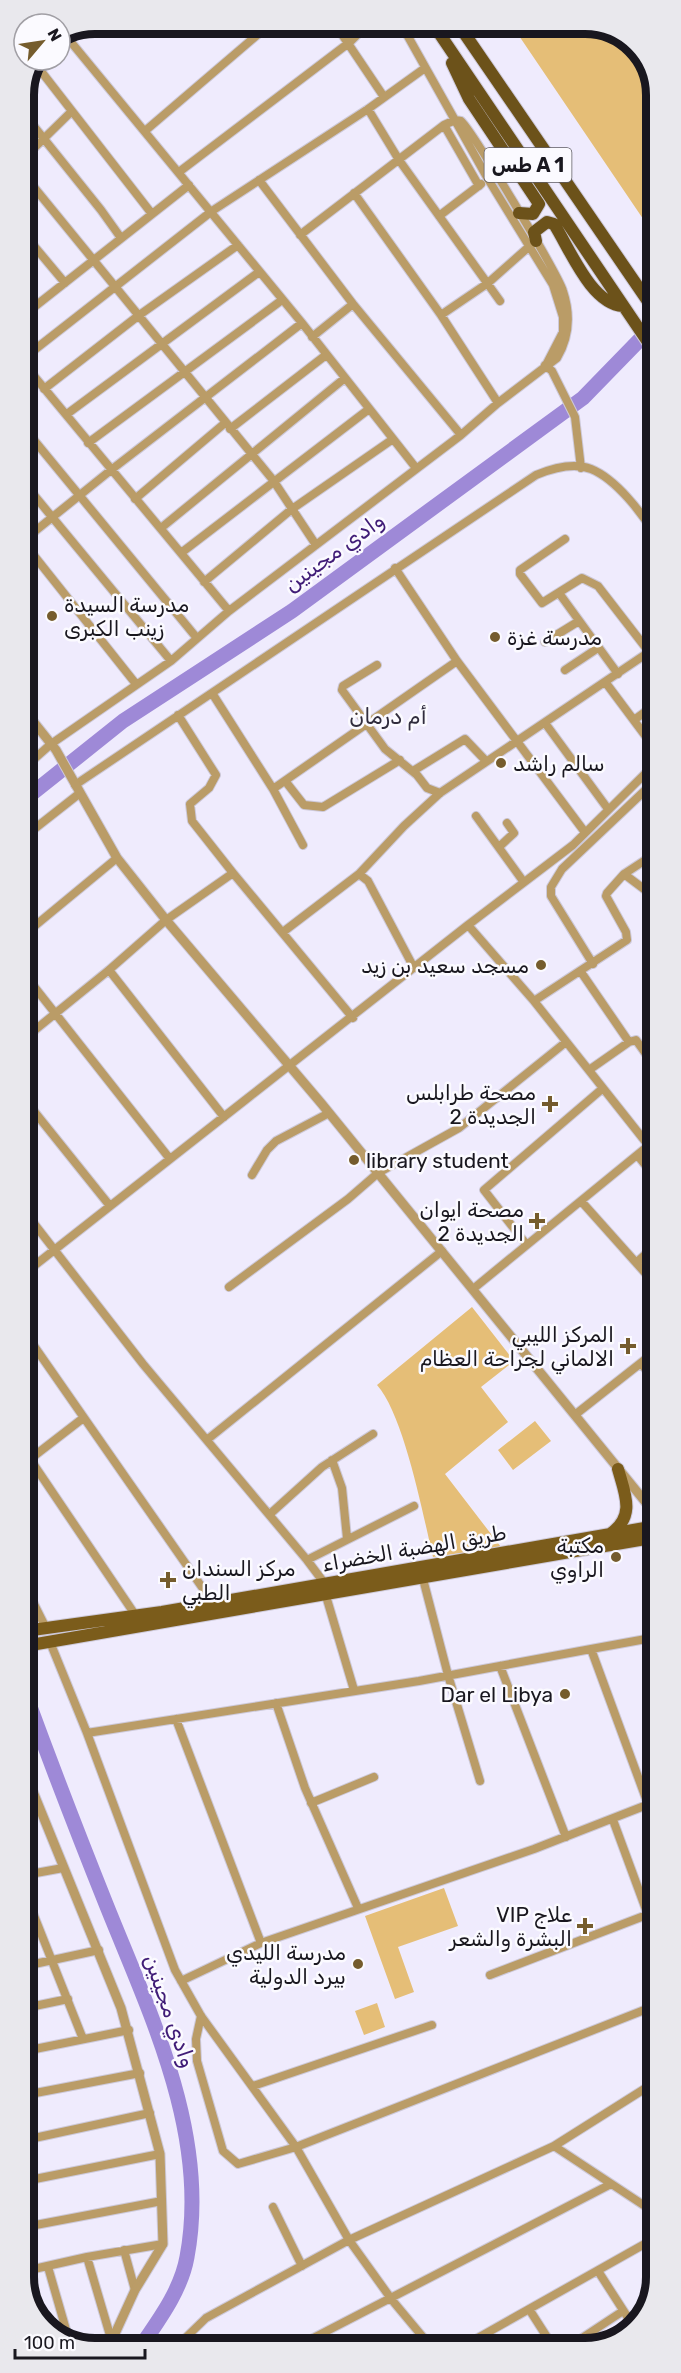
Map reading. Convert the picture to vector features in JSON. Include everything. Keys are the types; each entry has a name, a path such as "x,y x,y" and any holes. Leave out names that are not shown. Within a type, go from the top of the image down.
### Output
{"highway":[{"name":"طس A 1","path":"440,35 625,308"},
{"name":"طس A 1","path":"465,35 646,298"},
{"path":"446,45 469,99 539,204 533,214 519,213"},
{"path":"532,244 534,232 539,225 547,222 554,224 601,297 614,305 625,308 646,339"}],"main road":[{"path":"610,1534 621,1526 628,1508 618,1469"},
{"name":"طريق الهضبة الخضراء","path":"34,1645 163,1618 325,1590 646,1528"},
{"name":"طريق الهضبة الخضراء","path":"35,1630 136,1616 163,1618 213,1603 423,1579 646,1539"}],"street":[{"path":"145,131 258,34"},
{"path":"344,35 384,97"},
{"path":"179,172 357,35"},
{"path":"34,761 136,684 171,661 196,637 229,611 461,435 545,365 557,358 564,347 569,322 563,290 488,179 407,35"},
{"path":"72,43 303,323 416,468"},
{"path":"34,350 212,211 368,109 425,68"},
{"path":"42,72 152,214"},
{"path":"368,109 399,160 500,301"},
{"path":"34,148 72,111"},
{"path":"455,120 467,128 519,213 532,244"},
{"path":"300,235 444,125 455,120"},
{"path":"444,125 479,186"},
{"path":"34,126 121,238"},
{"path":"439,216 488,179"},
{"path":"259,180 353,304 461,435"},
{"path":"34,307 189,185"},
{"path":"34,187 95,260 183,373 273,480 316,545"},
{"path":"354,193 441,315 498,403"},
{"path":"441,315 488,283 532,244"},
{"path":"44,389 138,316 238,245"},
{"path":"34,246 65,283"},
{"path":"67,414 259,272"},
{"path":"88,443 282,300"},
{"path":"312,337 353,304"},
{"path":"34,533 111,470 303,323"},
{"path":"135,499 228,426 326,355"},
{"path":"545,365 552,371 575,417 581,468"},
{"path":"34,376 229,611"},
{"path":"161,528 345,378"},
{"path":"181,553 273,480 369,409"},
{"path":"204,582 292,509 393,439"},
{"path":"34,440 196,637"},
{"path":"34,827 76,786 395,568 536,475 554,468 591,469 609,481 646,524"},
{"path":"34,495 171,661"},
{"path":"565,539 524,566 520,572 539,602 542,603 582,578 598,586 646,648"},
{"path":"34,555 136,684"},
{"path":"395,568 457,662 584,831"},
{"path":"559,593 618,674"},
{"path":"545,642 579,621"},
{"path":"565,670 598,648"},
{"path":"283,932 359,874 404,826 440,793 646,654"},
{"path":"273,789 457,662"},
{"path":"377,664 343,686 342,690 385,749 413,771 427,788 440,793"},
{"path":"606,683 646,736"},
{"path":"212,693 273,789 303,845"},
{"path":"634,720 646,711"},
{"path":"178,715 216,775 209,788 190,804 192,821 354,1018"},
{"path":"34,723 53,747 117,858 166,920 329,1113 646,1502"},
{"path":"545,723 608,809"},
{"path":"413,771 465,739 486,761"},
{"path":"286,782 304,805 323,807 400,760"},
{"path":"34,1266 288,1065 354,1018 523,881 573,845 584,831 646,773"},
{"path":"592,964 551,896 551,887 562,869 646,789"},
{"path":"476,816 523,881"},
{"path":"499,848 514,833 507,823"},
{"path":"34,927 117,858"},
{"path":"534,1001 627,940 626,933 606,896 624,874 646,860"},
{"path":"34,1031 166,920 233,873"},
{"path":"359,874 368,881 414,968"},
{"path":"624,874 646,890"},
{"path":"468,924 534,1001 646,1144"},
{"path":"109,970 224,1117"},
{"path":"580,972 629,1042"},
{"path":"34,986 170,1159"},
{"path":"229,1287 348,1199 378,1173 459,1128 566,1042"},
{"path":"589,1070 629,1042 638,1042 646,1054"},
{"path":"526,1244 484,1190 602,1089"},
{"path":"34,1111 110,1206"},
{"path":"252,1175 276,1140 329,1113"},
{"path":"473,1289 646,1148"},
{"path":"638,1156 646,1166"},
{"path":"581,1201 646,1274"},
{"path":"34,1223 144,1364 307,1560 325,1590 354,1690"},
{"path":"208,1439 442,1251"},
{"path":"636,1262 646,1254"},
{"path":"34,1347 213,1603"},
{"path":"576,1414 646,1359"},
{"path":"641,1363 646,1370"},
{"path":"34,1456 82,1419"},
{"path":"270,1514 332,1460 373,1434"},
{"path":"332,1460 342,1488 347,1538"},
{"path":"34,1471 136,1616"},
{"path":"307,1560 414,1506"},
{"path":"423,1579 447,1675 480,1781"},
{"path":"87,1733 447,1675 646,1639"},
{"path":"46,1643 87,1733 175,1970 201,2016 296,2147 349,2240 392,2300 424,2338"},
{"path":"591,1649 646,1787"},
{"path":"500,1666 566,1837"},
{"path":"276,1703 311,1803 358,1908"},
{"path":"176,1719 261,1943"},
{"path":"311,1803 374,1777"},
{"path":"34,1795 99,1950 129,2030 160,2154 164,2244 135,2289 113,2338"},
{"path":"181,1981 261,1943 566,1837 646,1805"},
{"path":"613,1820 646,1910"},
{"path":"34,1873 63,1868"},
{"path":"34,1913 83,2039"},
{"path":"490,1975 646,1916"},
{"path":"34,1963 99,1950"},
{"path":"34,2006 68,1999"},
{"path":"201,2016 196,2039 197,2061 224,2151 238,2164 296,2147 646,2009"},
{"path":"253,2086 432,2025"},
{"path":"34,2049 129,2030"},
{"path":"34,2093 140,2073"},
{"path":"185,2338 206,2318 349,2240 554,2146 646,2088"},
{"path":"34,2138 150,2113"},
{"path":"554,2146 646,2207"},
{"path":"34,2179 160,2154"},
{"path":"316,2338 611,2184"},
{"path":"34,2225 162,2201"},
{"path":"273,2207 302,2266"},
{"path":"478,2338 646,2243"},
{"path":"34,2270 87,2257 164,2244"},
{"path":"124,2250 135,2289"},
{"path":"87,2257 108,2338"},
{"path":"48,2267 66,2331"},
{"path":"598,2271 630,2319"},
{"path":"529,2309 548,2338"},
{"path":"582,2338 624,2310"}],"shaded area":[{"path":"518,35 589,35 609,39 626,50 638,65 642,72 646,96 646,223"},
{"path":"472,1307 514,1361 481,1387 508,1422 445,1474 501,1547 433,1557 404,1442 387,1399 377,1385"},
{"path":"535,1421 551,1441 513,1470 498,1450"},
{"path":"444,1888 458,1926 398,1947 414,1992 395,1999 365,1916"},
{"path":"377,2003 385,2027 364,2035 355,2011"}],"waterway":[{"name":"وادي مجينين","path":"34,792 123,721 292,611 583,398 646,333"},
{"name":"وادي مجينين","path":"34,1717 157,2032 172,2076 183,2121 190,2166 192,2211 187,2257 180,2282 147,2338"}],"place":[{"name":"مدرسة السيدة زينب الكبرى","path":"52,616"},
{"name":"مدرسة غزة","path":"495,637"},
{"name":"سالم راشد","path":"501,763"},
{"name":"مسجد سعيد بن زيد","path":"541,965"},
{"name":"مصحة طرابلس الجديدة 2","path":"550,1104"},
{"name":"library student","path":"354,1160"},
{"name":"مصحة ايوان الجديدة 2","path":"537,1221"},
{"name":"المركز الليبي الالماني لجراحة العظام","path":"628,1346"},
{"name":"مكتبة الراوي","path":"616,1557"},
{"name":"مركز السندان الطبي","path":"168,1580"},
{"name":"Dar el Libya","path":"565,1694"},
{"name":"VIP علاج البشرة والشعر","path":"585,1926"},
{"name":"مدرسة الليدي بيرد الدولية","path":"358,1964"}],"district":[{"name":"أم درمان","path":"388,716"}]}
